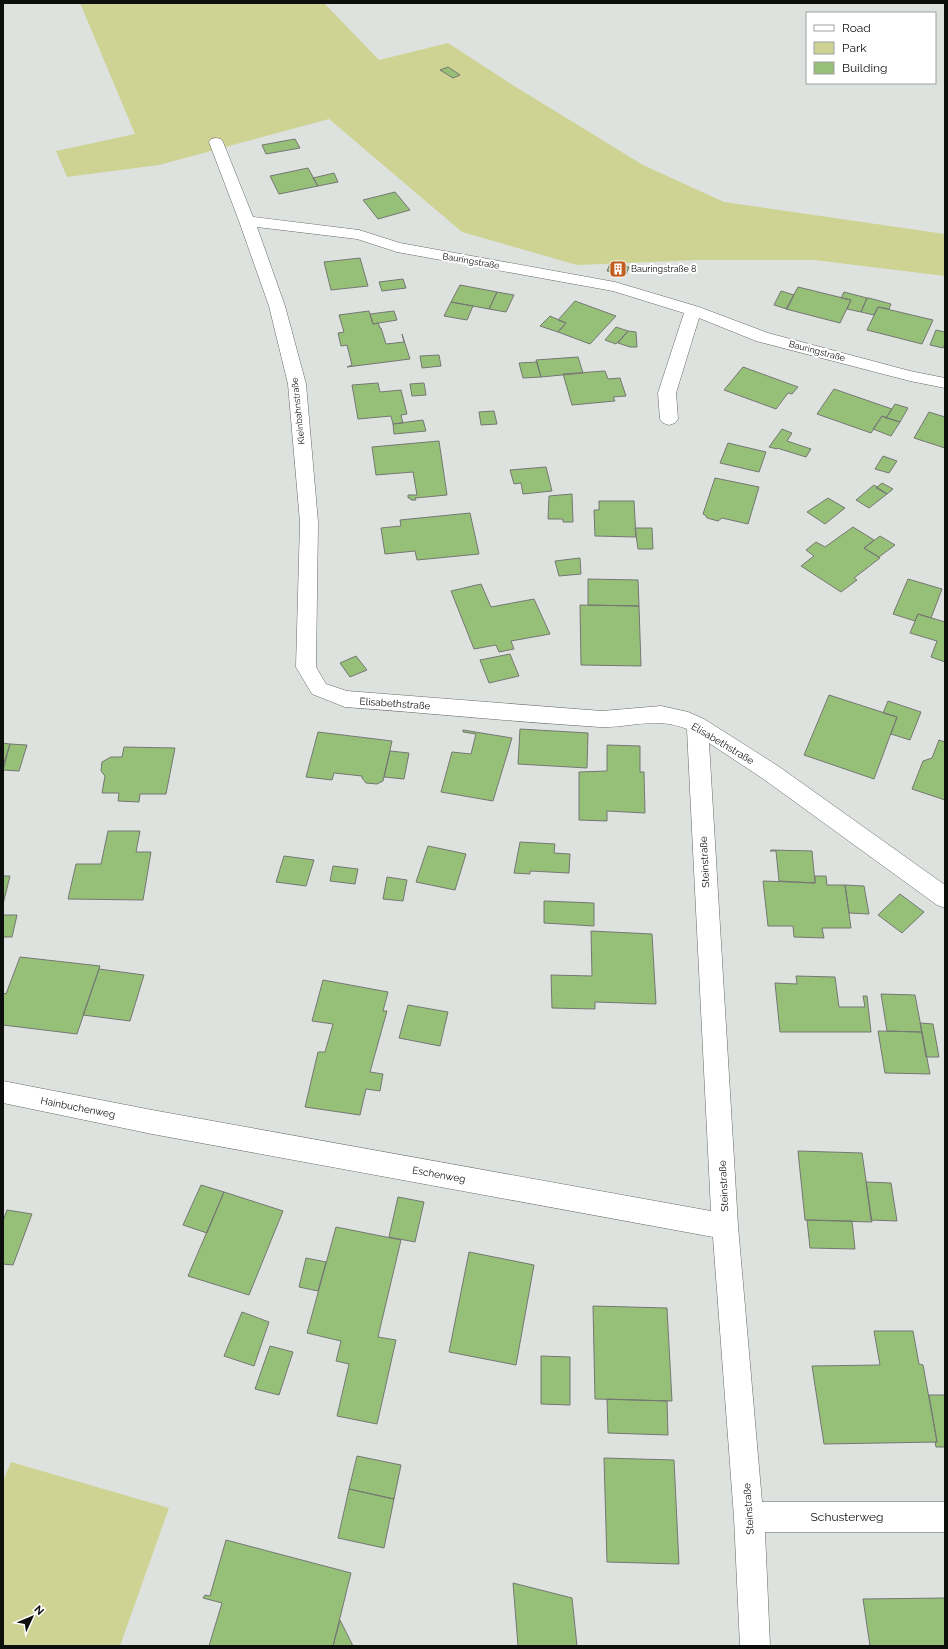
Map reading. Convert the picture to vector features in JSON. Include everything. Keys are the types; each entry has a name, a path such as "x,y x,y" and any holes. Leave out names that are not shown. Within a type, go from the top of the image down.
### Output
{"street":[{"name":"Kleinbahnstraße","path":"216,142 278,306 297,384 308,522 306,667 319,688"},
{"name":"Bauringstraße","path":"247,221 359,235 397,247 615,288 693,310 762,337 910,376 945,383"},
{"path":"669,419 667,393 693,310"},
{"name":"Elisabethstraße","path":"319,688 345,700 602,719 661,714 681,718 697,725 770,772 945,898"},
{"name":"Steinstraße","path":"697,725 725,1226 749,1517 755,1646"},
{"name":"Hainbuchenweg","path":"3,1092 152,1122"},
{"name":"Eschenweg","path":"152,1122 725,1226"},
{"name":"Schusterweg","path":"749,1517 945,1517"}],"green space":[{"path":"80,3 324,3 379,60 448,43 511,84 643,165 724,202 945,234 945,276 814,260 698,260 577,265 462,232 329,119 159,165 67,177 56,151 135,134"},
{"path":"11,1462 169,1508 120,1646 3,1646 3,1481"}],"building":[{"path":"448,67 460,75 453,78 440,70"},
{"path":"295,139 300,148 266,154 262,145"},
{"path":"308,168 318,186 279,194 270,176"},
{"path":"334,173 338,182 318,186 313,178"},
{"path":"395,192 410,210 378,219 363,200"},
{"path":"360,258 368,286 331,290 324,262"},
{"name":"Bauringstraße 8","path":"610,264 629,267 626,274 607,271"},
{"path":"403,279 406,288 382,291 379,282"},
{"path":"460,285 497,292 489,309 451,302"},
{"path":"798,287 851,300 840,323 786,309"},
{"path":"781,291 794,295 787,309 774,305"},
{"path":"497,292 514,295 506,312 489,309"},
{"path":"844,292 867,298 861,312 847,309 851,300 841,298"},
{"path":"867,298 891,304 889,309 878,307 874,315 861,312"},
{"path":"575,301 616,316 590,344 558,332 566,323 558,320"},
{"path":"451,302 473,306 467,320 444,316"},
{"path":"878,307 933,320 922,344 867,330"},
{"path":"369,311 373,324 378,323 381,328 386,344 404,342 402,334 410,359 347,367 352,365 347,345 341,346 338,333 344,332 339,315"},
{"path":"394,311 397,320 373,324 370,314"},
{"path":"550,316 566,323 558,332 540,326"},
{"path":"616,327 628,331 616,344 605,340"},
{"path":"936,330 945,332 945,344 943,348 930,345"},
{"path":"628,331 636,332 637,347 630,347 618,343"},
{"path":"439,355 441,366 422,368 420,356"},
{"path":"578,357 583,373 541,377 536,360"},
{"path":"537,362 541,377 523,378 519,363"},
{"path":"743,367 798,387 792,394 788,393 776,409 724,390"},
{"path":"605,371 608,379 620,378 626,396 613,397 615,401 572,405 563,374"},
{"path":"378,383 380,392 401,390 407,414 401,415 403,423 393,424 391,416 358,419 352,385"},
{"path":"424,383 426,395 412,396 410,384"},
{"path":"834,389 892,409 886,418 882,416 871,433 817,414"},
{"path":"895,404 908,408 900,422 886,418"},
{"path":"494,411 497,424 481,425 479,412"},
{"path":"929,412 945,417 945,448 914,438"},
{"path":"882,416 900,422 891,436 873,429"},
{"path":"423,420 426,431 394,434 393,424"},
{"path":"782,429 792,433 787,441 811,449 806,457 769,447"},
{"path":"439,441 447,495 415,498 416,500 411,500 408,498 408,495 417,495 413,472 376,475 372,447"},
{"path":"728,443 766,452 759,472 720,463"},
{"path":"883,456 897,461 889,473 875,469"},
{"path":"546,467 552,491 523,494 521,483 514,484 510,470"},
{"path":"715,478 759,487 748,524 722,518 718,521 707,518 703,514"},
{"path":"882,483 893,489 887,494 876,488"},
{"path":"874,485 887,494 869,508 856,500"},
{"path":"572,494 573,522 563,522 563,519 548,519 549,496"},
{"path":"828,498 845,508 825,524 807,512"},
{"path":"599,501 634,501 636,537 595,536 594,510 599,510"},
{"path":"470,513 479,554 417,560 415,551 385,554 381,528 401,526 400,520"},
{"path":"853,527 874,540 864,548 880,558 854,578 857,580 841,592 801,566 814,556 806,550 816,542 825,547"},
{"path":"635,528 652,528 653,549 638,549"},
{"path":"880,536 895,545 879,557 864,548"},
{"path":"580,558 581,574 559,576 555,561"},
{"path":"588,579 638,580 639,606 588,605"},
{"path":"908,579 942,589 931,618 918,614 915,621 893,614"},
{"path":"481,584 491,607 534,599 550,634 511,641 514,649 499,652 496,645 474,649 451,591"},
{"path":"580,605 639,606 641,666 581,665"},
{"path":"918,614 945,622 945,662 931,657 937,641 910,633"},
{"path":"510,654 519,676 489,683 480,660"},
{"path":"356,656 367,670 350,677 340,663"},
{"path":"829,695 897,717 874,779 804,755"},
{"path":"888,701 921,712 910,740 891,734 897,717 883,713"},
{"path":"520,729 588,733 587,768 518,764"},
{"path":"463,730 512,738 493,801 441,792 452,752 471,754 476,734 463,732"},
{"path":"318,732 392,741 383,781 377,784 366,783 362,776 334,773 332,780 306,777"},
{"path":"939,740 945,742 945,800 912,789 923,761 932,758"},
{"path":"3,743 10,744 3,766"},
{"path":"10,744 27,745 19,771 3,770"},
{"path":"607,745 640,746 640,772 644,772 645,813 607,811 607,821 579,820 579,772 607,771"},
{"path":"124,747 175,748 166,794 140,794 139,802 118,801 119,793 102,793 105,776 101,771 102,762 111,757 122,757"},
{"path":"390,751 409,753 404,779 384,777"},
{"path":"108,831 140,831 136,852 151,852 143,900 68,899 76,864 101,864"},
{"path":"520,842 555,844 554,853 570,854 569,873 530,871 530,874 514,873"},
{"path":"428,846 466,854 455,890 416,882"},
{"path":"771,850 812,851 815,883 779,881 776,851 770,851"},
{"path":"284,856 314,860 306,886 276,882"},
{"path":"333,866 358,869 355,884 330,881"},
{"path":"3,876 10,876 3,904"},
{"path":"815,876 826,876 827,885 845,885 851,928 822,928 824,938 794,937 793,926 768,926 763,881 815,883"},
{"path":"387,877 407,880 403,901 383,899"},
{"path":"845,885 864,886 869,914 849,913"},
{"path":"900,894 924,912 902,933 878,915"},
{"path":"544,901 594,903 594,926 544,923"},
{"path":"3,915 17,915 12,937 3,937"},
{"path":"591,931 652,934 656,1004 595,1002 595,1009 552,1008 551,975 592,976"},
{"path":"20,957 100,966 77,1034 3,1025 3,993 6,994"},
{"path":"99,969 144,975 130,1021 83,1015"},
{"path":"796,976 835,977 839,1007 865,1007 863,996 867,996 871,1032 780,1032 775,983 797,984"},
{"path":"323,980 388,992 383,1011 387,1011 370,1072 383,1074 380,1091 366,1089 360,1115 305,1107 318,1052 325,1052 333,1024 312,1021"},
{"path":"881,994 915,995 922,1032 887,1031"},
{"path":"408,1005 448,1012 440,1046 399,1038"},
{"path":"920,1023 933,1024 939,1057 926,1057"},
{"path":"878,1031 922,1032 930,1074 885,1073"},
{"path":"798,1151 862,1153 872,1222 805,1220"},
{"path":"866,1182 891,1183 897,1221 871,1220"},
{"path":"201,1185 224,1192 207,1233 183,1225"},
{"path":"224,1192 283,1211 249,1295 188,1276"},
{"path":"398,1197 424,1202 415,1242 389,1237"},
{"path":"7,1210 32,1214 13,1265 3,1264 3,1221"},
{"path":"807,1220 852,1221 855,1249 810,1248"},
{"path":"336,1227 401,1240 378,1337 396,1340 377,1424 337,1416 349,1364 336,1361 341,1341 307,1333"},
{"path":"469,1252 534,1265 516,1365 449,1352"},
{"path":"306,1258 326,1262 318,1291 299,1287"},
{"path":"593,1306 667,1308 672,1401 595,1399"},
{"path":"242,1312 269,1322 254,1366 224,1356"},
{"path":"874,1331 913,1331 919,1364 923,1365 937,1442 824,1444 812,1366 880,1365"},
{"path":"270,1346 293,1352 279,1395 255,1389"},
{"path":"541,1356 570,1357 570,1405 541,1404"},
{"path":"929,1395 945,1395 945,1447 936,1447 935,1442 937,1442"},
{"path":"607,1399 667,1401 668,1435 608,1433"},
{"path":"357,1456 401,1465 394,1499 349,1489"},
{"path":"604,1458 674,1460 679,1564 607,1562"},
{"path":"349,1489 394,1499 384,1548 338,1538"},
{"path":"226,1540 351,1573 333,1646 209,1646 222,1603 203,1598 205,1595 210,1596"},
{"path":"513,1583 572,1598 577,1646 518,1646"},
{"path":"945,1598 945,1646 870,1646 863,1599"},
{"path":"340,1620 353,1646 333,1646"}],"place":[{"name":"Bauringstraße 8","path":"618,269"}]}
